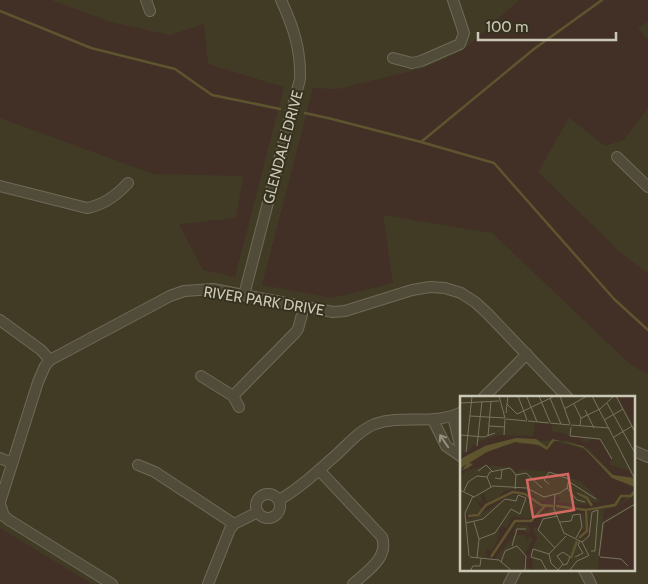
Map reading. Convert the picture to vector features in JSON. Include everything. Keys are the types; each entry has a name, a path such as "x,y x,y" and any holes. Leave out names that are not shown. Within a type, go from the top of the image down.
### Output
{"street":[{"path":"146,0 150,11"},
{"name":"GLENDALE DRIVE","path":"244,295 300,79 300,58 297,38 281,0"},
{"path":"393,58 412,63 460,44 464,33 453,0"},
{"path":"617,157 648,187"},
{"path":"0,186 87,208 99,205 114,196 128,183"},
{"name":"RIVER PARK DRIVE","path":"50,360 170,296 184,291 213,290 333,312 345,311 412,290 430,287 445,288 461,293 475,302 566,396"},
{"path":"234,396 295,333 298,329 304,307"},
{"path":"0,320 41,350 50,360 45,366 38,382 0,503 4,516 112,584"},
{"path":"485,396 527,354"},
{"path":"201,376 234,396 239,407"},
{"path":"279,500 319,470 358,435 368,428 387,421 433,420 458,414 460,434"},
{"path":"433,420 446,446 460,454"},
{"path":"636,452 648,457"},
{"path":"0,458 12,463"},
{"path":"138,465 156,472 234,524"},
{"path":"319,470 382,537 384,542 383,554 353,584"},
{"path":"271,494 279,500 281,507 276,516 266,518 258,512 257,502 261,496 271,494"},
{"path":"208,584 227,533 234,524 258,512"},
{"path":"509,584 515,572"},
{"path":"585,572 591,584"}],"shaded area":[{"path":"0,0 51,0 111,22 170,35 204,24 208,64 284,87 235,277 203,270 179,224 236,218 243,176 153,174 0,118"},
{"path":"519,0 648,0 648,22 638,28 648,40 648,108 624,140 605,146 569,118 538,172 619,251 648,274 648,374 631,365 492,233 383,215 393,283 332,298 262,285 313,88 337,89 424,68 462,51"},
{"path":"0,528 92,584 0,584"}],"waterway":[{"path":"421,142 534,49 602,0"},
{"path":"0,11 91,48 175,69 212,95 280,109"},
{"path":"305,113 421,142 494,163 614,299 648,330"}]}
